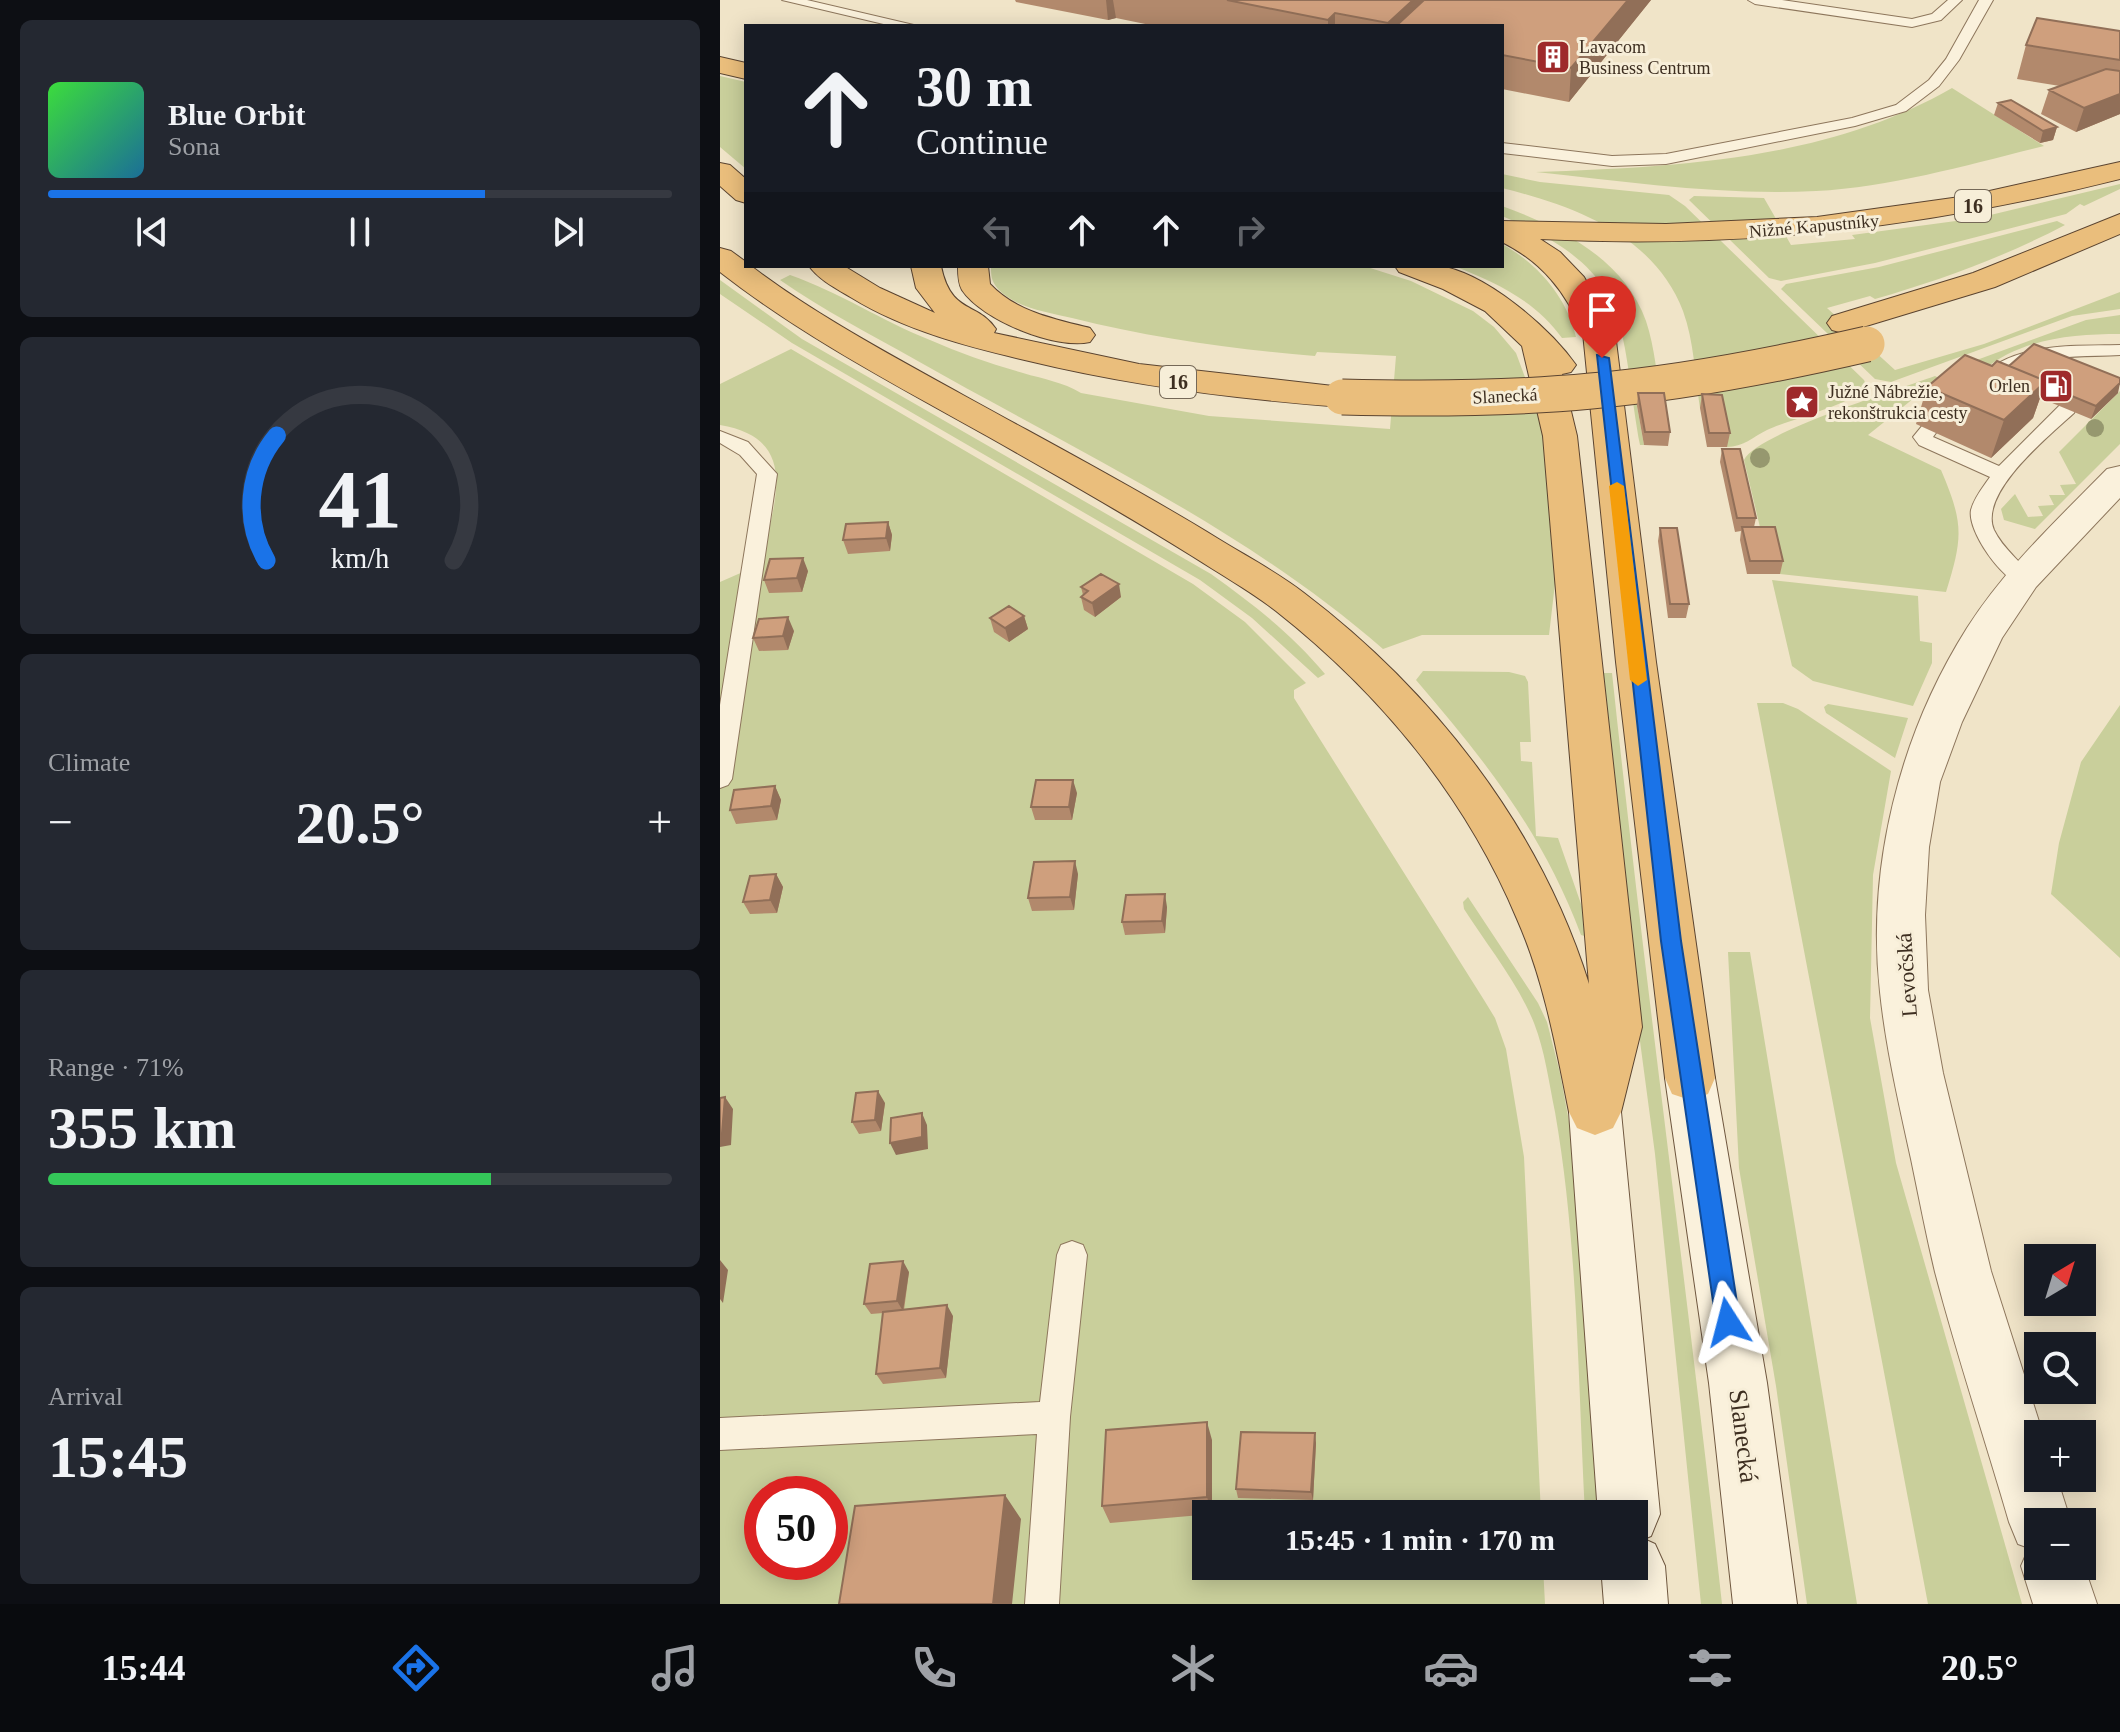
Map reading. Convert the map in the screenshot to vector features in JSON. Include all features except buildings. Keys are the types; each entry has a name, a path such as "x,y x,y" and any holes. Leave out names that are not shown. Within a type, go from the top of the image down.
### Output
{"highway":[{"path":"720,65 744,71"},
{"name":"Nižné Kapustníky","path":"1504,229 1682,234 1823,228 2001,200 2120,170"},
{"path":"720,171 744,192"},
{"path":"1855,333 2120,223"},
{"path":"1504,230 1542,251 1565,270 1580,290 1599,333 1636,662 1690,1078"},
{"name":"Slanecká","path":"1017,349 1156,379 1239,390 1344,385 1501,397 1588,392 1757,368 1855,333 1999,304 2120,254"},
{"path":"720,257 763,292 821,329 1152,514 1277,593 1339,642 1381,683 1448,757 1480,804 1522,877 1561,973 1577,1027 1595,1112"},
{"name":"16","path":"827,268 916,318 960,335 1017,349"},
{"path":"926,268 928,284 947,312 1017,349"},
{"path":"973,268 975,286 983,297 997,307 1045,327 1156,352 1344,385"},
{"path":"1415,268 1493,302 1608,409"},
{"path":"1538,346 1560,436 1617,1027 1595,1112"}],"street":[{"name":"Levočská","path":"2036,1508 1963,1271 1922,1088 1904,990 1902,915 1906,847 1918,782 1957,686 1983,635 2022,578 2120,477"},
{"name":"Slanecká","path":"1690,1078 1738,1383 1765,1604"},
{"path":"1595,1112 1628,1500"},
{"path":"1634,1580 1636,1604"},
{"path":"2057,1580 2065,1604"}],"lane":[{"path":"789,0 902,24"},
{"path":"1755,0 1956,31"},
{"path":"1894,23 1932,21 1949,10 1955,0"},
{"path":"1504,148 1612,161 1666,159 1855,122 1901,108 1934,83 1956,31 1986,0"},
{"path":"1965,397 2006,365 2031,354 2117,359"},
{"path":"2022,578 1995,547 1981,521 1980,505 2002,475 2067,409"},
{"path":"1929,430 1923,437 1926,441 2002,475"},
{"path":"720,437 729,439 754,455 767,474 720,779"},
{"path":"1042,1604 1054,1417 1072,1255"},
{"path":"720,1434 1054,1417"}],"green space":[{"path":"720,76 744,82 744,167 720,147"},
{"path":"1952,88 2044,146 1902,180 1816,191 1711,190 1536,172 1697,162 1803,145 1854,131 1904,112"},
{"path":"1504,174 1540,182 1669,195 1685,206 1864,380 1867,387 1836,405 1727,447 1720,408 1700,408 1687,322 1670,285 1653,262 1609,228 1529,195 1504,189"},
{"path":"2120,184 2120,189 2084,206 2080,204 2066,214 1875,263 1781,281 1769,278 1689,200 1694,196 1764,198 1791,245 1855,239 1852,235 1978,218"},
{"path":"1504,207 1546,224 1588,248 1622,280 1636,299 1649,331 1662,406 1637,406 1644,445 1640,445 1622,333 1613,305 1598,280 1577,258 1545,237 1504,217"},
{"path":"2057,221 2065,225 1972,267 1875,299 1870,296 1827,308 1895,370 1984,344 2120,292 2120,309 2072,316 1891,382 1875,379 1781,289 1786,284 1879,267"},
{"path":"1504,245 1515,252 1538,271 1558,295 1576,337 1562,338 1527,303 1459,268 1504,268"},
{"path":"991,268 1370,268 1411,281 1473,311 1494,327 1516,353 1543,426 1556,575 1549,635 1422,635 1383,649 1329,605 1216,528 847,322 780,280 790,275 941,345 1060,383 1081,393 1209,416 1390,429 1396,356 1317,352 1315,356 1192,342 1132,331 1023,305 1005,295 992,278"},
{"path":"720,280 802,339 1211,574 1272,621 1325,674 1318,678 1252,618 1200,580 792,343 720,294"},
{"path":"2120,315 2120,334 2064,337 2029,345 1981,372 1963,365 2086,320"},
{"path":"791,349 1193,584 1245,622 1306,683 1294,690 1294,698 1495,1018 1506,1049 1524,1157 1540,1500 1192,1500 1192,1580 1544,1580 1545,1604 720,1604 720,582 761,564 775,498 776,478 773,460 763,444 746,433 720,425 720,384"},
{"path":"1935,376 1939,378 1868,435 1941,470 1954,504 1958,531 1956,557 1946,592 1780,574 1772,541 1763,540 1744,460 1774,437 1801,425"},
{"path":"2120,391 2120,444 2035,529 2004,520 2001,509 2015,494 2028,517 2043,516 2038,506 2054,505 2049,495 2065,495 2060,485 2076,484 2059,452"},
{"path":"1772,580 1918,596 1920,641 1932,643 1932,663 1913,706 1813,681 1792,666"},
{"path":"1423,671 1509,672 1525,676 1528,682 1531,742 1520,742 1521,761 1532,762 1536,836 1558,838 1588,924 1588,937 1581,935 1549,863 1510,800 1416,680"},
{"path":"1600,673 1612,673 1722,1604 1701,1604 1655,1154 1626,936"},
{"path":"1757,703 1783,703 1798,709 1891,771 1873,875 1870,1018 1896,1163 2022,1604 1928,1604"},
{"path":"1828,704 1908,718 1895,758 1826,713 1824,707"},
{"path":"2120,705 2120,958 2051,894 2059,843 2081,762"},
{"path":"1468,897 1538,1003 1547,1022 1560,1073 1575,1154 1599,1500 1584,1500 1568,1212 1563,1162 1546,1067 1538,1034 1527,1008 1464,909 1463,902"},
{"path":"1728,952 1750,952 1857,1604 1807,1604 1776,1386 1739,1168"}],"slow traffic":[{"path":"1617,486 1638,680"}],"place":[{"name":"Lavacom Business Centrum","path":"1553,57"},
{"name":"Orlen","path":"2056,386"},
{"name":"Južné Nábrežie, rekonštrukcia cesty","path":"1802,402"}],"route":[{"path":"1602,358 1671,941 1728,1322"}]}
